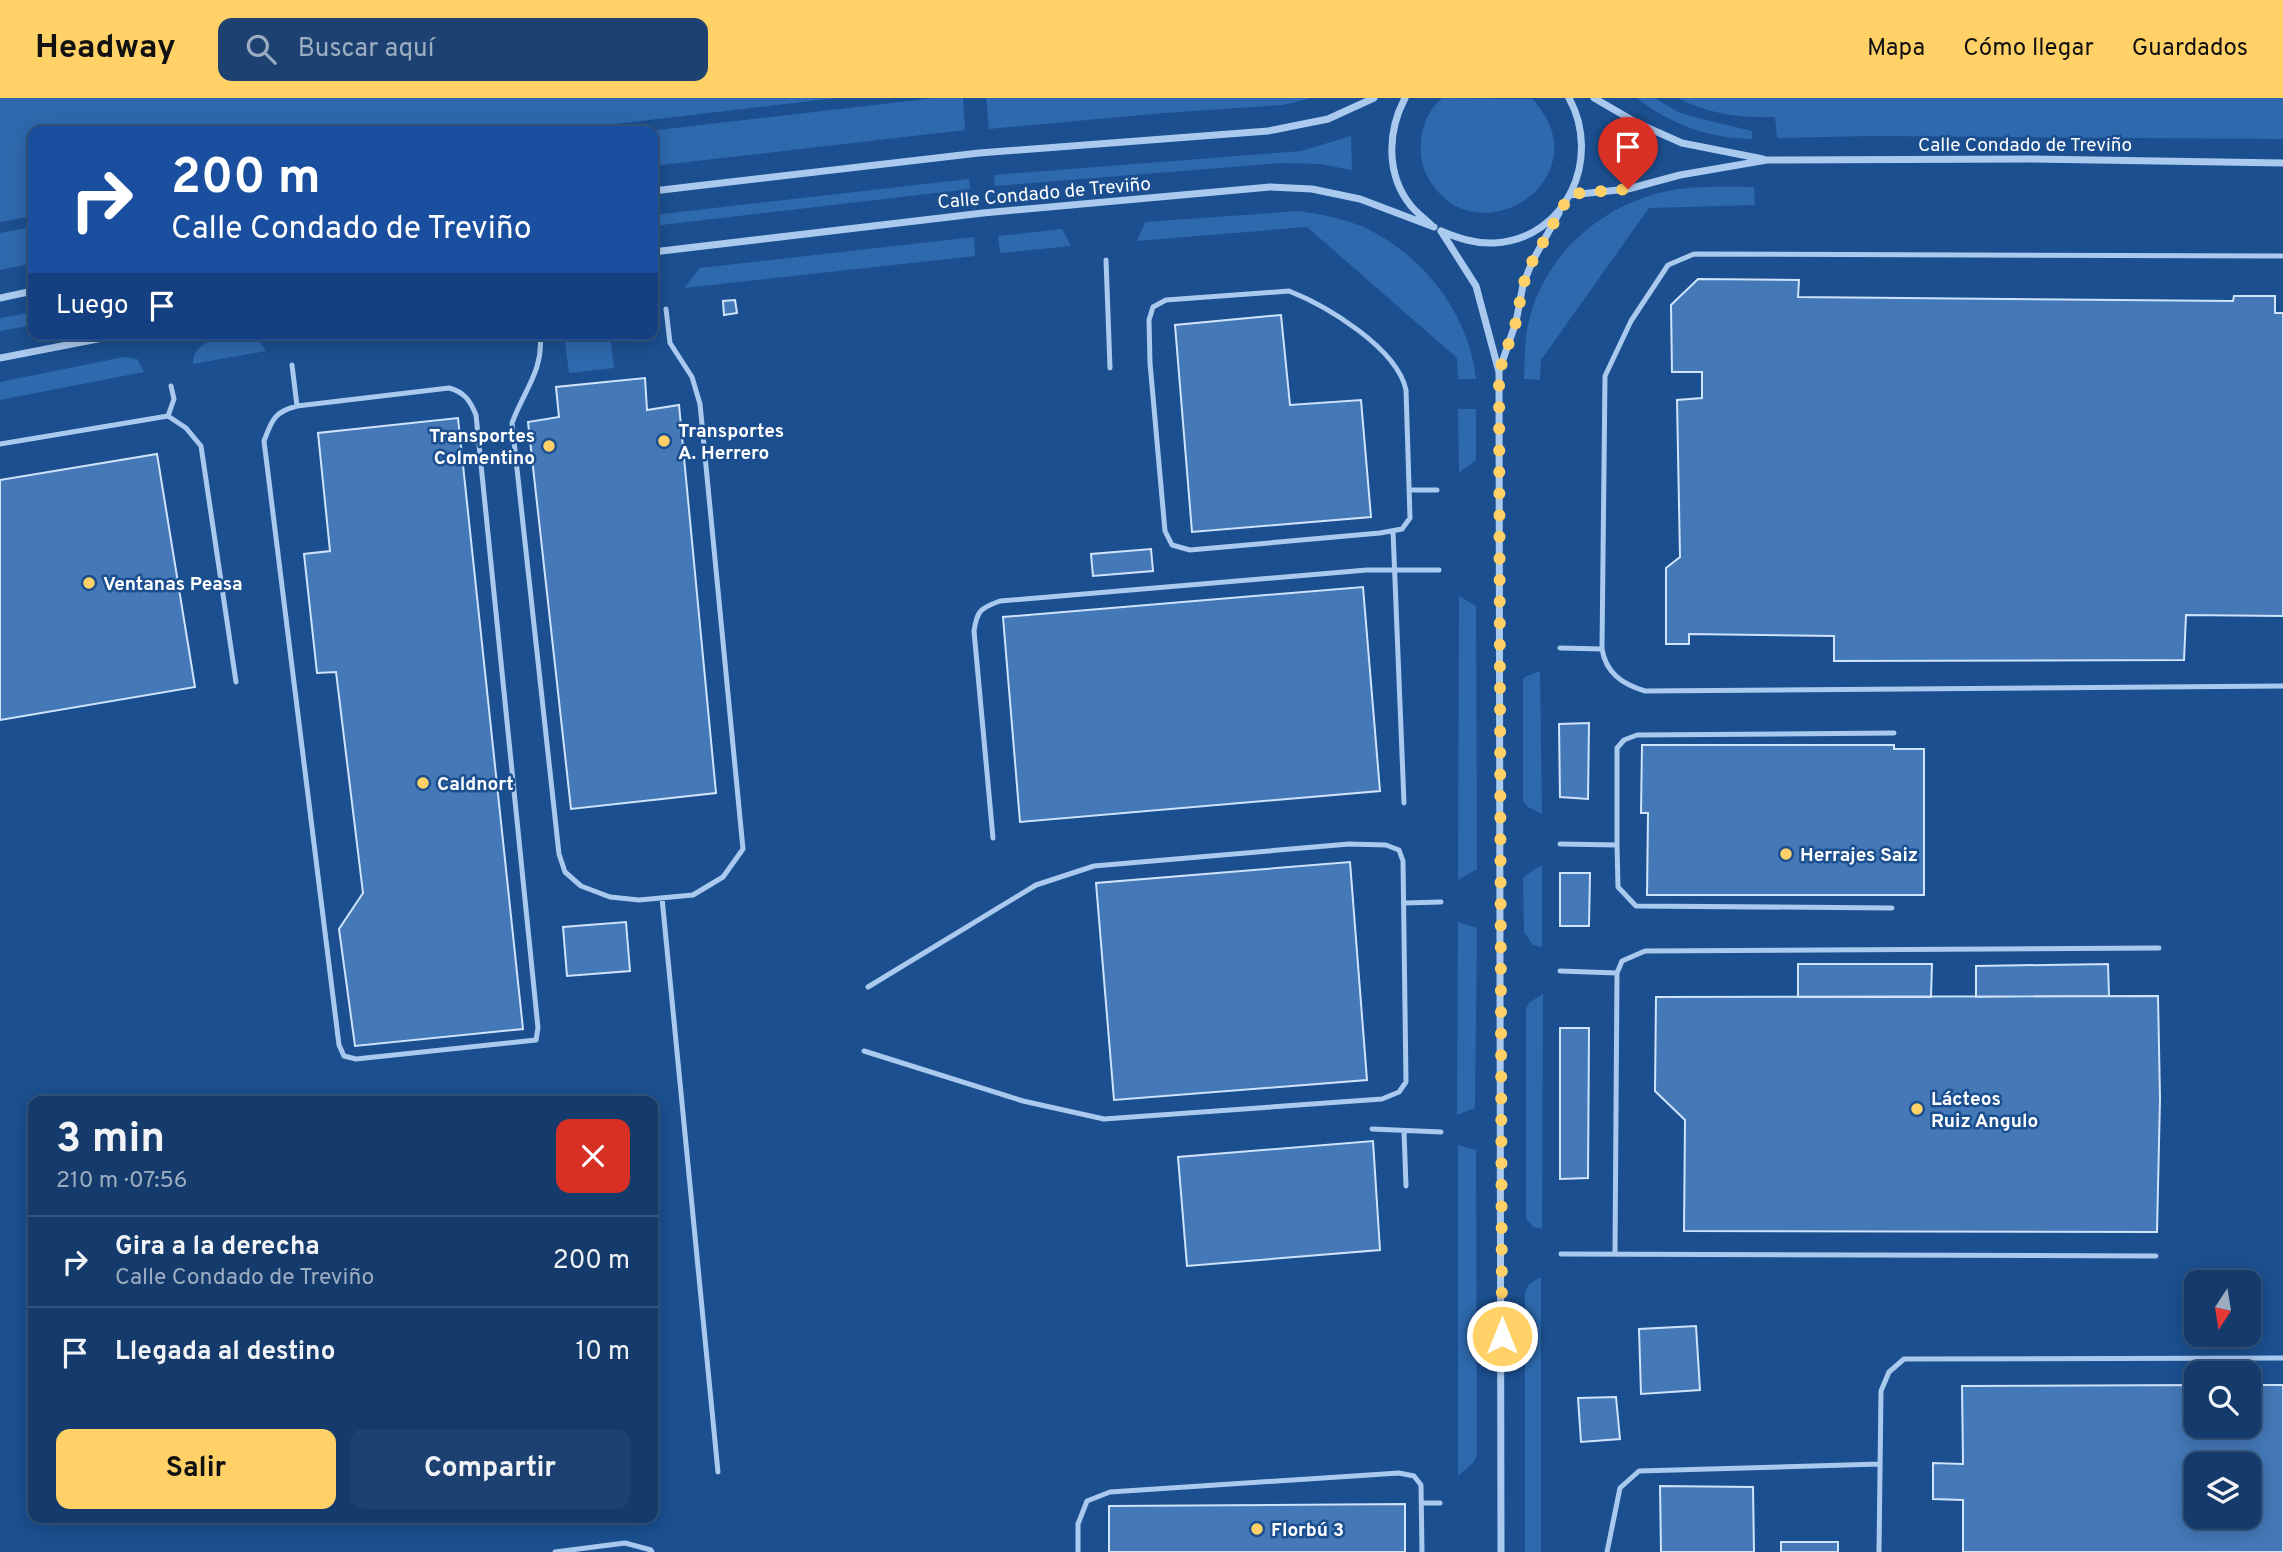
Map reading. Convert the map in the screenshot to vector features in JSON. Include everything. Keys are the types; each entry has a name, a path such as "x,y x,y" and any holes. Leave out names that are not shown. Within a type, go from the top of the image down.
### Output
{"street":[{"path":"658,190 979,153 1268,131 1328,119 1374,98"},
{"path":"1405,98 1396,116 1390,147 1396,178 1411,206 1438,229 1476,286 1499,372 1501,1552"},
{"path":"1499,372 1532,262 1566,202 1581,169 1583,140 1577,113 1569,98"},
{"name":"Calle Condado de Treviño","path":"1594,98 1637,123 1682,143 1767,160"},
{"name":"Calle Condado de Treviño","path":"1570,194 1628,189 1680,175 1767,160 2031,159 2283,163"},
{"name":"Calle Condado de Treviño","path":"658,251 983,213 1270,187 1312,189 1360,199 1467,241 1495,243 1522,236 1546,222 1566,202"},
{"path":"0,298 28,292"},
{"path":"0,358 92,340"}],"lane":[{"path":"2283,256 1693,254 1668,265 1631,321 1605,376 1602,649 1611,672 1625,684 1644,691 2283,686"},
{"path":"1106,260 1110,368"},
{"path":"1289,291 1359,331 1393,361 1404,378 1409,490 1410,518 1402,529 1394,531 1190,551 1172,545 1165,531 1150,363 1149,320 1153,307 1166,300 1289,291"},
{"path":"541,340 542,352 538,370 520,401 512,422 559,854 565,872 580,886 610,897 639,900 693,895 723,877 743,849 700,404 692,377 670,343 666,309"},
{"path":"292,365 297,406"},
{"path":"169,416 174,399 171,386"},
{"path":"449,388 460,391 471,402 476,415 538,1028 536,1040 520,1044 356,1059 344,1056 339,1045 264,441 272,418 297,406 449,388"},
{"path":"0,444 169,416 186,428 201,446 236,682"},
{"path":"1409,490 1437,490"},
{"path":"1394,531 1404,803"},
{"path":"993,838 974,631 976,618 982,608 1000,601 1367,570 1439,570"},
{"path":"1560,648 1602,649"},
{"path":"1892,908 1636,906 1618,887 1617,748 1624,740 1637,735 1894,733"},
{"path":"864,1051 1023,1101 1104,1119 1382,1098 1399,1092 1406,1082 1403,861 1399,850 1386,845 1349,844 1094,866 1036,886 868,987"},
{"path":"1560,844 1617,845"},
{"path":"662,898 718,1472"},
{"path":"1404,903 1441,902"},
{"path":"1615,1253 1617,973 1622,961 1645,951 2159,948"},
{"path":"1560,971 1617,973"},
{"path":"1372,1129 1441,1132"},
{"path":"1404,1131 1406,1186"},
{"path":"1561,1254 2156,1256"},
{"path":"1879,1552 1881,1391 1889,1372 1904,1359 2283,1358"},
{"path":"1607,1552 1620,1488 1639,1471 1880,1464"},
{"path":"1078,1552 1078,1524 1087,1501 1110,1492 1399,1473 1414,1476 1421,1485 1422,1552"},
{"path":"1422,1503 1440,1503"},
{"path":"555,1552 625,1543 652,1552"}],"shaded area":[{"path":"0,98 836,98 598,126 28,126 28,217 0,222"},
{"path":"935,98 963,98 965,130 658,165 658,130"},
{"path":"986,98 1311,98 1283,105 989,129"},
{"path":"1442,98 1533,99 1545,116 1553,136 1553,158 1546,177 1534,193 1517,205 1497,212 1477,212 1457,207 1440,194 1425,172 1421,148 1427,117"},
{"path":"1637,98 1655,98 1678,112 1752,131 1752,139 1721,136 1691,128 1663,116"},
{"path":"1678,98 2283,98 2283,139 1872,136 1777,138 1775,117 1725,114"},
{"path":"1351,136 1352,170 1319,164 1282,163 995,186 994,175 1301,151"},
{"path":"969,179 970,189 658,225 658,214"},
{"path":"1754,187 1755,205 1649,208 1541,360 1540,380 1524,379 1528,325 1536,299 1563,253 1582,234 1627,204 1652,195 1688,188"},
{"path":"1299,211 1361,226 1404,252 1422,269 1439,288 1464,331 1476,379 1458,379 1457,358 1307,227 1137,241 1145,222"},
{"path":"28,228 28,264 0,270 0,233"},
{"path":"1062,229 1071,246 1000,253 998,236"},
{"path":"974,237 975,256 684,288 700,268"},
{"path":"28,313 28,326 0,331 0,318"},
{"path":"258,340 266,351 193,364 194,355 199,348 213,341"},
{"path":"565,340 611,340 614,368 569,373"},
{"path":"124,357 137,359 144,372 0,400 0,382"},
{"path":"1458,409 1476,409 1476,460 1459,473"},
{"path":"1459,596 1476,606 1477,869 1458,880"},
{"path":"1540,671 1542,814 1528,807 1523,801 1523,678"},
{"path":"1542,866 1542,947 1533,945 1524,932 1523,878"},
{"path":"1458,922 1477,928 1475,1108 1457,1115"},
{"path":"1543,994 1542,1229 1533,1227 1526,1218 1526,1008"},
{"path":"1458,1145 1476,1150 1477,1455 1473,1463 1458,1476"},
{"path":"1541,1277 1541,1552 1525,1552 1525,1292 1529,1284"}],"building":[{"path":"1698,279 1799,280 1798,297 2233,301 2234,296 2275,296 2275,313 2283,313 2283,616 2186,615 2184,660 1834,661 1834,636 1689,634 1689,644 1666,644 1666,568 1680,557 1677,400 1702,398 1702,372 1672,372 1671,305"},
{"path":"735,300 737,313 724,315 723,301"},
{"path":"1281,315 1290,405 1361,400 1371,517 1192,532 1175,325"},
{"path":"645,378 647,410 679,405 716,793 571,809 528,422 559,417 556,387"},
{"name":"Caldnort","path":"458,418 523,1029 355,1046 339,929 363,893 336,672 317,673 304,554 330,551 318,433"},
{"name":"Ventanas Peasa","path":"157,454 195,687 0,720 0,480"},
{"path":"1151,549 1153,571 1093,576 1091,554"},
{"path":"1363,587 1380,791 1020,822 1003,617"},
{"path":"1589,723 1588,799 1560,797 1559,724"},
{"name":"Herrajes Saiz","path":"1642,745 1894,745 1894,749 1924,749 1924,895 1647,895 1648,813 1641,813"},
{"path":"1350,862 1367,1080 1114,1100 1096,883"},
{"path":"1560,873 1590,873 1589,926 1560,926"},
{"path":"626,922 630,971 567,976 563,927"},
{"path":"1798,964 1932,964 1931,997 1798,997"},
{"path":"2108,964 2109,996 1976,997 1976,966"},
{"name":"Lácteos Ruiz Angulo","path":"2158,996 2160,1098 2157,1232 1684,1231 1685,1120 1655,1091 1656,997"},
{"path":"1560,1028 1589,1028 1588,1178 1560,1179"},
{"path":"1373,1141 1380,1250 1187,1266 1178,1157"},
{"path":"1696,1326 1700,1390 1641,1394 1639,1329"},
{"path":"2184,1385 2184,1438 2261,1438 2261,1385 2283,1385 2283,1552 1963,1552 1963,1500 1933,1499 1933,1463 1963,1464 1962,1386"},
{"path":"1616,1397 1620,1439 1581,1442 1578,1398"},
{"path":"1660,1486 1753,1487 1754,1552 1661,1552"},
{"name":"Florbú 3","path":"1405,1504 1405,1552 1109,1552 1109,1506"},
{"path":"1781,1542 1838,1542 1838,1552 1781,1552"}],"place":[{"name":"Transportes A. Herrero","path":"664,441"},
{"name":"Transportes Colmentino","path":"549,446"},
{"name":"Ventanas Peasa","path":"89,583"},
{"name":"Caldnort","path":"423,783"},
{"name":"Herrajes Saiz","path":"1786,854"},
{"name":"Lácteos Ruiz Angulo","path":"1917,1109"},
{"name":"Florbú 3","path":"1257,1529"}],"route":[{"path":"1502,1336 1499,372 1532,262 1570,194 1628,189"}]}
